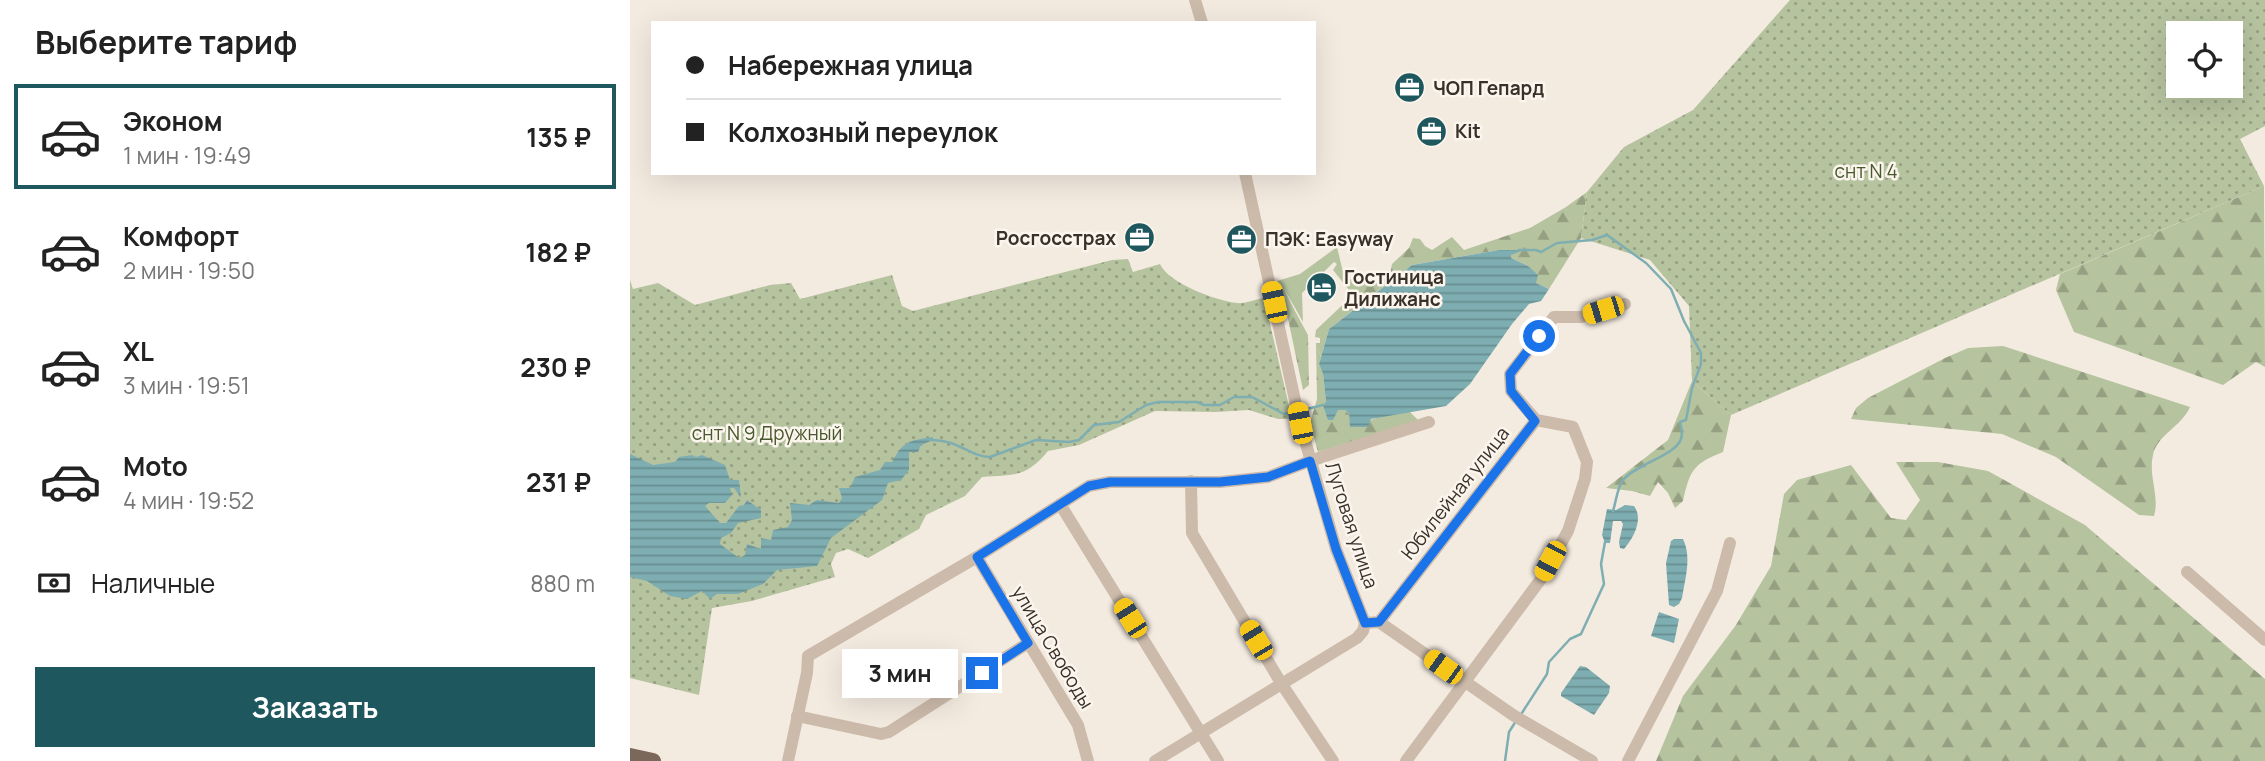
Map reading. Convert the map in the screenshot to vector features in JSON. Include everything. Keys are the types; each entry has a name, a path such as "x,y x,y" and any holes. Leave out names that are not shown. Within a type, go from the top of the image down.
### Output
{"main road":[{"path":"630,756 653,761"}],"street":[{"path":"1195,0 1201,21"},
{"name":"Луговая улица","path":"1245,175 1310,461 1336,549 1365,623"},
{"path":"1406,761 1541,579 1568,531 1585,479 1587,462 1573,427 1535,421 1511,391 1510,374 1554,317 1581,317 1625,304"},
{"name":"Юбилейная улица","path":"1379,622 1535,421"},
{"path":"788,761 807,673 808,656 977,557 1089,486 1110,482 1220,482 1268,477 1429,422"},
{"path":"1191,481 1192,533 1281,683 1333,761"},
{"path":"1059,504 1218,761"},
{"path":"1628,761 1717,592 1730,543"},
{"name":"улица Свободы","path":"977,557 1078,725 1088,761"},
{"path":"2186,572 2265,640"},
{"path":"1155,761 1357,638 1365,623 1379,622 1513,715 1592,761"},
{"path":"797,716 881,734 889,732 1028,643"}],"green space":[{"name":"снт N 4","path":"1790,0 2265,0 2265,126 2240,139 2264,186 1731,415 1692,381 1689,306 1650,260 1581,238 1587,192 1624,147 1693,110"},
{"path":"2264,186 2265,367 2256,362 2223,385 2074,332 2056,290 2060,274"},
{"path":"1587,192 1581,238 1549,289 1536,283 1528,266 1511,258 1511,255 1519,250 1499,250 1412,265 1370,297 1358,288 1359,280 1376,281 1390,275 1392,264 1409,248 1413,238 1420,239 1432,250 1452,237 1464,250 1530,228"},
{"path":"1337,247 1343,272 1370,297 1329,329 1321,357 1316,343 1320,343 1320,338 1315,337 1316,330 1353,295 1333,270 1337,264 1334,262 1302,293 1303,322 1282,285 1295,311 1287,314 1277,281 1300,274"},
{"name":"снт N 9 Дружный","path":"1128,259 1133,272 1160,264 1183,284 1228,302 1240,303 1264,298 1292,419 1278,419 1249,410 1155,411 1079,445 1048,451 1033,466 1019,473 982,477 965,496 926,515 919,529 868,558 848,549 836,553 831,564 835,577 752,601 712,608 699,695 630,678 630,280 633,289 658,283 695,305 770,285 791,283 800,299 892,275 902,306 913,311 1112,260"},
{"path":"1289,311 1295,311 1308,335 1309,385 1303,390 1287,314"},
{"path":"1316,343 1321,357 1319,364 1323,374 1326,402 1349,414 1351,427 1382,416 1409,411 1419,421 1318,452 1310,423 1317,399"},
{"path":"2003,346 2190,407 2155,448 2152,463 2156,501 2154,516 2139,515 2056,457 2002,434 1851,419 1856,408 1868,398 1945,358 1968,348"},
{"path":"1692,381 1731,415 1723,452 1705,460 1694,469 1683,501 1675,508 1668,493 1658,482 1650,496 1606,488 1668,440"},
{"path":"1896,462 1938,462 1988,471 2085,525 2265,679 2265,761 1656,761 1683,696 1736,625 1771,566 1784,494 1797,480 1851,465 1891,518 1906,520 1920,500"}],"water":[{"path":"1499,250 1524,250 1511,255 1511,258 1528,266 1538,275 1536,283 1549,289 1541,301 1529,304 1512,324 1470,384 1446,406 1371,419 1368,427 1350,427 1349,414 1345,410 1338,410 1333,420 1328,420 1323,405 1326,402 1323,374 1319,364 1329,329 1412,265"},
{"path":"933,437 933,440 921,445 918,452 909,452 909,470 901,480 888,483 882,500 831,538 817,566 777,570 763,584 738,594 717,594 710,599 702,591 687,599 670,596 647,581 630,577 630,454 653,465 675,462 679,457 702,455 725,465 730,480 739,480 741,498 734,488 730,488 732,495 725,503 709,503 705,506 720,523 726,523 747,500 761,510 761,518 738,523 731,533 721,538 720,544 739,558 745,555 747,544 761,549 761,538 771,540 773,530 788,527 792,520 790,503 809,505 817,500 839,503 842,498 839,488 850,488 855,477 880,470 885,462 892,462 907,443"},
{"path":"1625,505 1634,506 1638,523 1624,549 1620,548 1619,542 1623,524 1621,521 1613,521 1610,543 1605,543 1602,535 1607,509 1616,510"},
{"path":"1683,539 1687,561 1682,598 1674,607 1669,605 1666,563 1671,541"},
{"path":"1659,612 1679,619 1674,643 1651,636"},
{"path":"1580,666 1586,667 1610,686 1609,693 1594,715 1561,696"}],"waterway":[{"path":"1519,250 1541,252 1557,243 1592,240 1607,235 1646,263 1671,289 1701,353 1701,364 1692,388 1686,420 1680,422 1681,439 1671,450 1623,480 1613,511"},
{"path":"930,440 948,442 990,457 1036,440 1079,440 1094,425 1119,422 1146,405 1158,402 1220,405 1234,397 1252,397 1284,414 1293,412"},
{"path":"1303,410 1323,405"},
{"path":"1520,716 1547,674 1549,662 1570,639 1581,634 1604,584 1601,564 1605,542"},
{"path":"1505,761 1509,732 1516,721"}],"place":[{"name":"ЧОП Гепард","path":"1410,88"},
{"name":"Kit","path":"1432,131"},
{"name":"Росгосстрах","path":"1139,238"},
{"name":"ПЭК: Easyway","path":"1242,239"},
{"name":"Гостиница Дилижанс","path":"1321,288"}],"route":[{"path":"982,673 1028,643 977,557 1089,486 1110,482 1244,480 1268,477 1310,461 1336,549 1365,623 1379,622 1535,421 1511,391 1510,374 1539,336"}]}
